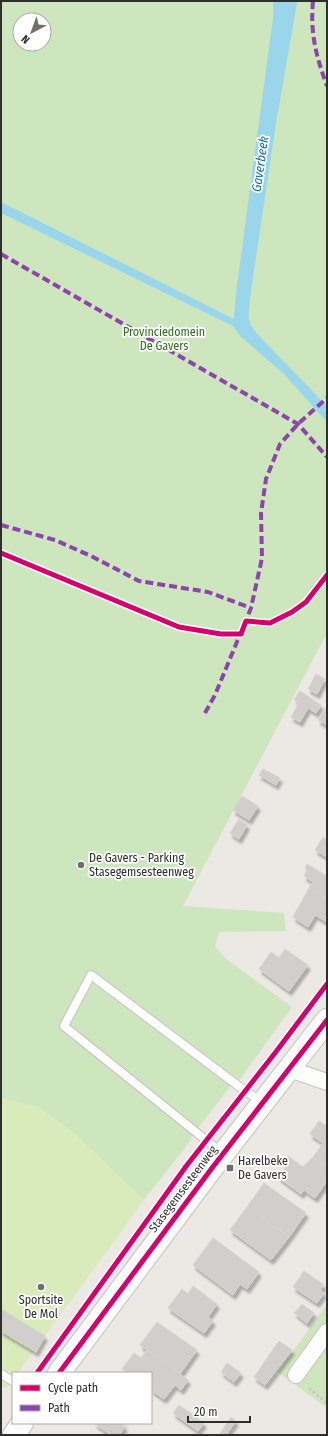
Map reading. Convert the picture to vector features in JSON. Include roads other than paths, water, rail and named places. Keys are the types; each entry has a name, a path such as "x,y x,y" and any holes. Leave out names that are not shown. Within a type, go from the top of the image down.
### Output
{"street":[{"name":"Stasegemsesteenweg","path":"60,1372 222,1154 326,1024"},
{"path":"289,1069 327,1082"},
{"path":"296,1375 327,1332"},
{"path":"14,1435 21,1424"}],"lane":[{"path":"222,1154 64,1026 91,975 245,1091 263,1102"},
{"path":"1,1374 12,1380"}],"water":[{"name":"Gaverbeek","path":"273,1 297,1 297,3 276,123 250,298 249,320 253,328 262,339 327,406 327,422 284,374 240,336 233,326 1,213 1,202 234,319 236,293 273,18"}],"place":[{"name":"De Gavers - Parking Stasegemsesteenweg","path":"81,865"},
{"name":"Harelbeke De Gavers","path":"230,1168"},
{"name":"Sportsite De Mol","path":"41,1287"}],"park label":[{"name":"Provinciedomein De Gavers","path":"164,339"}]}
